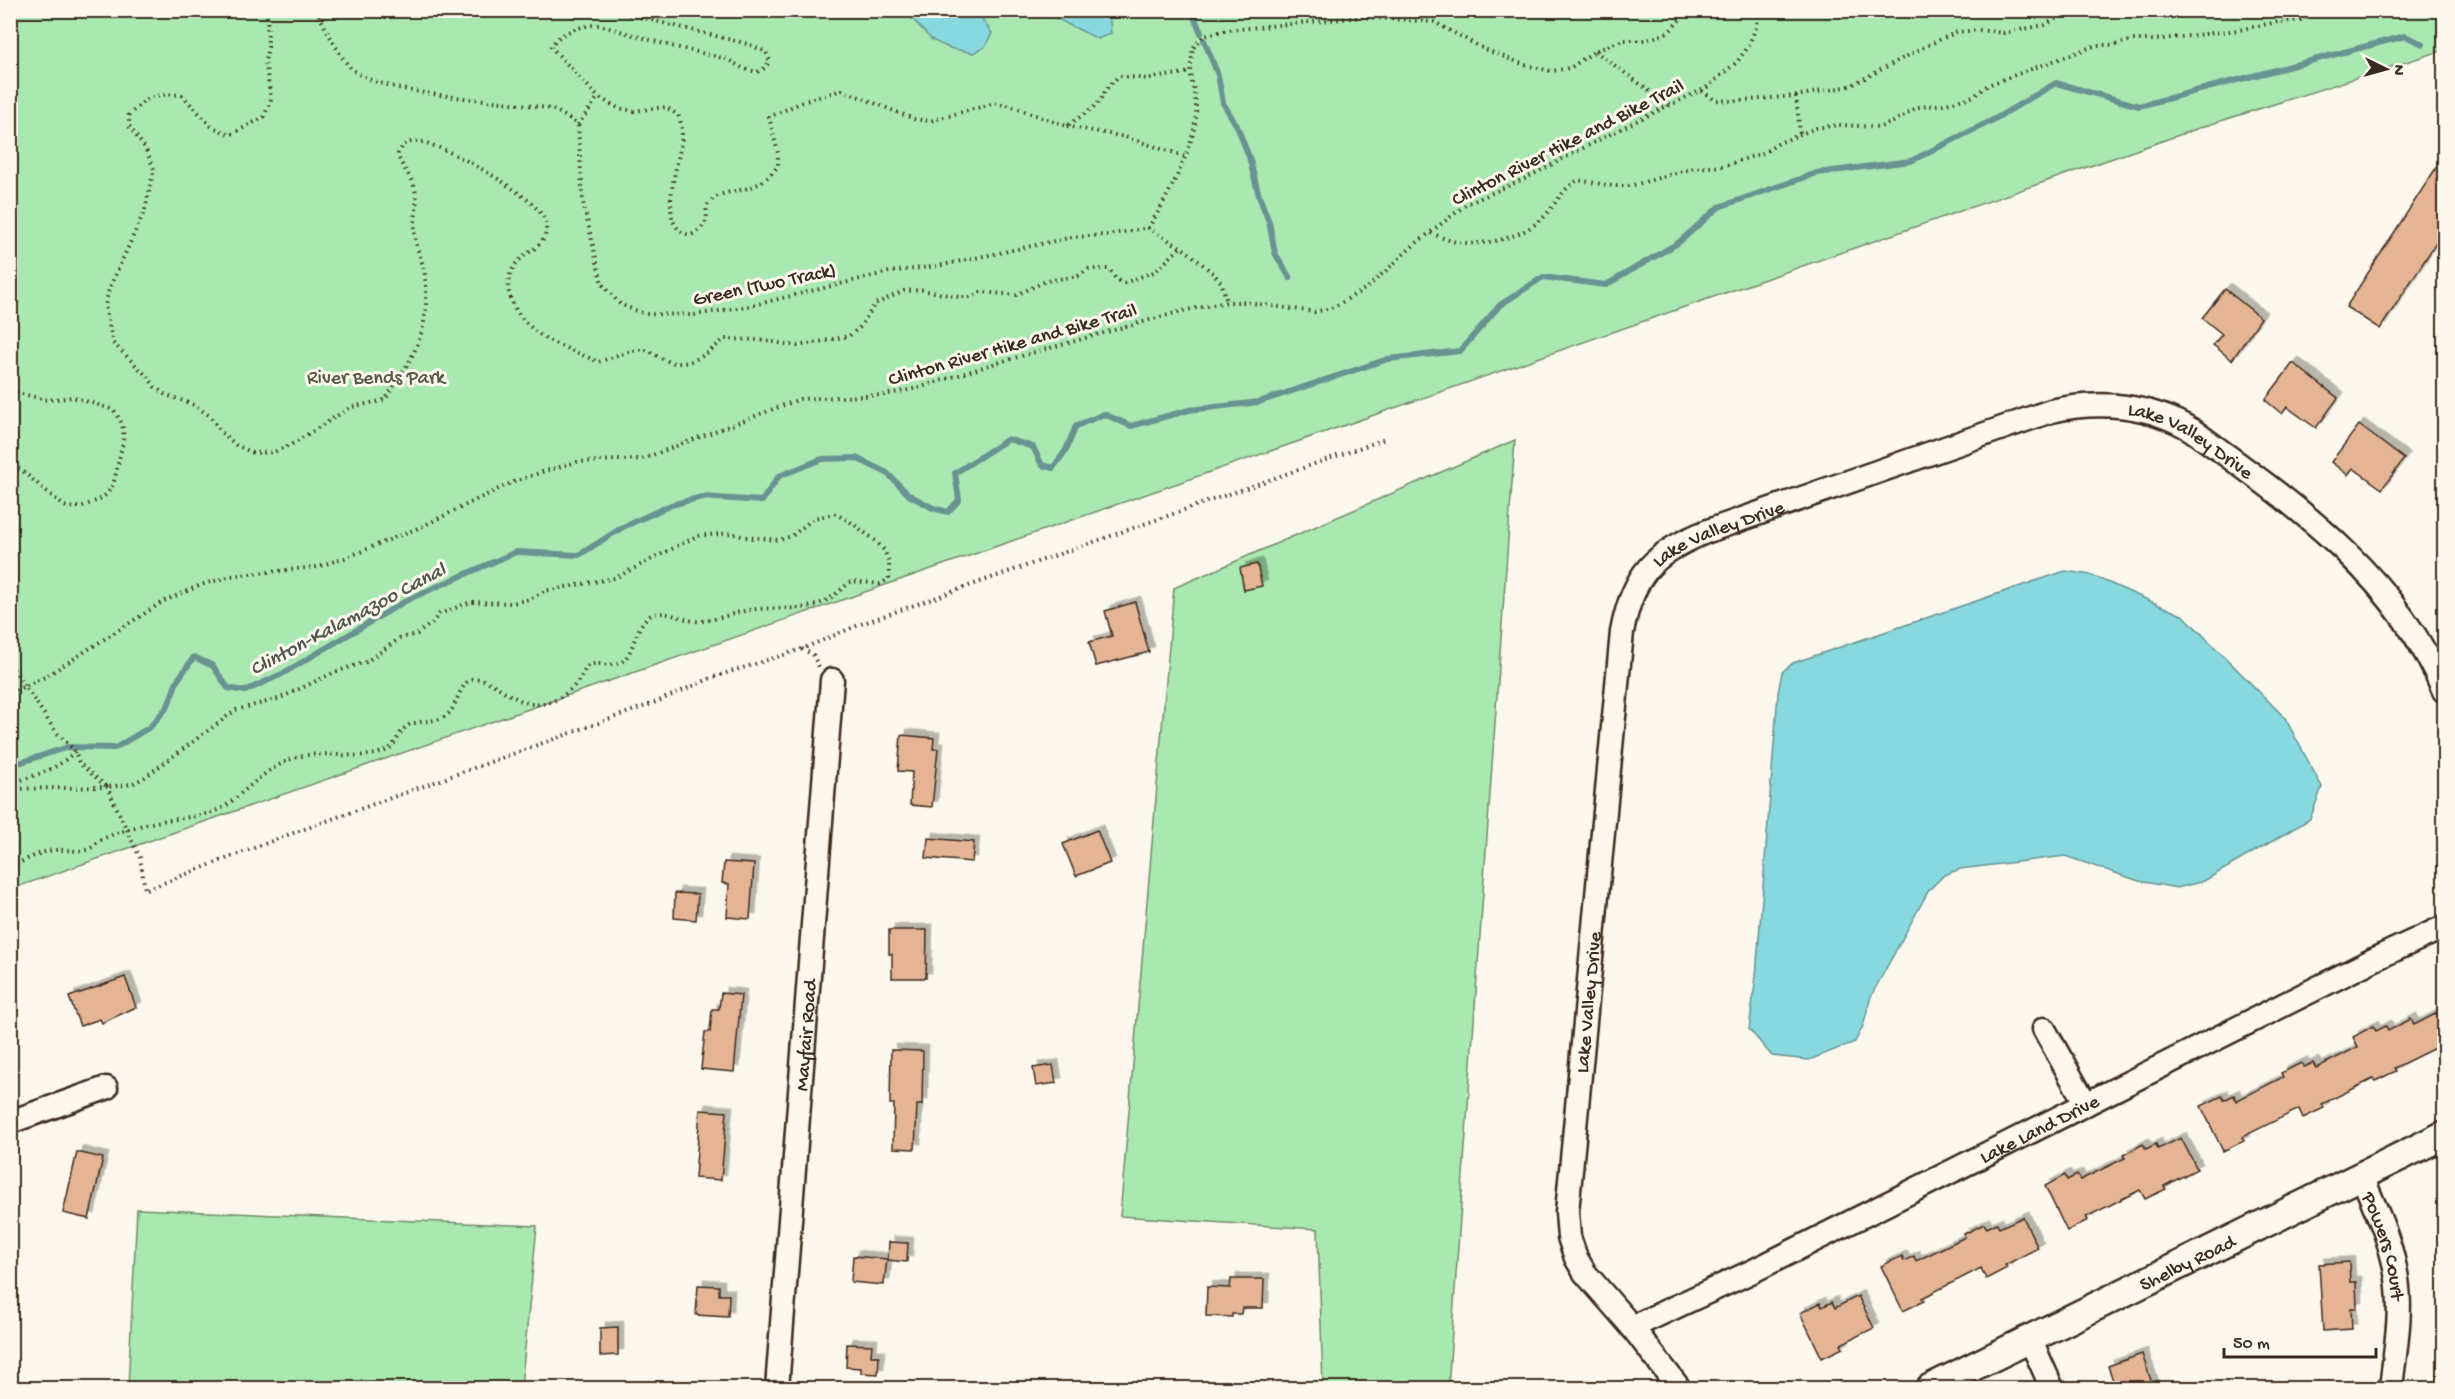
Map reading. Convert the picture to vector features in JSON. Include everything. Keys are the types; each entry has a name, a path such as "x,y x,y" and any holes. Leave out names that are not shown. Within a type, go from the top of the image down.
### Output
{"street":[{"name":"Lake Valley Drive","path":"1678,1389 1632,1327 1585,1273 1576,1258 1569,1237 1567,1212 1622,632 1633,589 1654,562 1682,541 1708,531 2051,411 2086,405 2122,406 2152,411 2175,419 2276,491 2325,531 2350,554 2405,619 2445,691"},
{"name":"Mayfair Road","path":"777,1389 832,680"},
{"name":"Lake Land Drive","path":"1632,1327 1763,1266 2379,957 2445,927"},
{"path":"2044,1029 2086,1104"},
{"path":"10,1122 106,1088"},
{"name":"Shelby Road","path":"1930,1389 2445,1135"},
{"name":"Powers Court","path":"2362,1176 2391,1250 2396,1269 2398,1315 2391,1389"},
{"path":"2030,1339 2052,1389"}],"path":[{"path":"184,10 191,14 208,10"},
{"path":"267,10 268,47 265,61 271,99 264,117 230,135 211,126 182,95 160,93 142,102 129,115 129,126 144,148 154,169 153,178 145,210 109,289 105,306 113,343 148,377 155,387 164,394 194,405 210,416 221,432 236,445 253,453 274,452 294,443 351,407 385,400 406,366 423,333 427,313 425,274 416,251 414,231 417,210 415,187 400,162 398,154 404,144 417,141 467,161 499,178 544,217 546,228 542,243 516,264 507,292 514,308 537,332 598,362 646,349 669,362 684,363 700,358 724,339 760,340 798,346 849,336 860,327 875,304 904,291 922,290 959,297 970,297 981,292 1016,295 1046,281 1078,276 1089,269 1101,268 1109,269 1116,279 1124,283 1156,272 1181,247"},
{"path":"316,10 349,67 374,82 432,94 480,98 553,109 578,125 598,97"},
{"path":"611,10 748,44 766,52 770,61 765,68 757,72 744,69 727,59 590,24 565,34 554,41 551,47 598,97 618,108 634,111 666,107 678,115 682,140 669,195 674,221 680,230 691,235 704,227 707,222 708,205 713,199 756,185 778,166 778,153 769,117 805,101 842,90 914,119 930,121 995,104 1007,105 1067,126 1125,137 1184,156"},
{"path":"1227,302 1222,285 1215,275 1181,247 1148,228 1164,205 1193,138 1196,110 1190,72 1193,48 1203,36 1228,30 1362,17 1434,22 1484,48 1525,65 1551,71 1570,68 1595,51 1623,40 1646,40 1662,35 1670,31 1688,10"},
{"name":"Clinton River Hike and Bike Trail","path":"10,693 53,671 164,601 201,585 231,576 316,567 345,558 423,526 512,483 542,472 577,462 642,459 800,399 884,395 918,388 993,364 1171,314 1227,302 1244,302 1315,312 1334,307 1368,287 1467,204 1526,178 1626,126 1701,91 1722,76 1748,47 1757,25 1758,10"},
{"path":"1701,91 1715,100 1737,100 1796,96 1850,86 1957,32 1979,30 2002,33 2045,25 2072,10"},
{"path":"1430,233 1454,242 1493,241 1514,236 1529,229 1544,217 1565,188 1578,180 1613,186 1645,183 1662,175 1694,168 1723,166 1742,161 1800,134 1839,125 1880,127 1893,122 1917,106 1946,104 1974,96 1988,85 2097,45 2238,30 2301,20 2321,10"},
{"path":"1595,51 1670,106"},
{"path":"1067,126 1097,105 1107,88 1119,76 1149,79 1190,72"},
{"path":"1796,96 1800,134"},
{"name":"Green (Two Track)","path":"578,125 583,202 602,284 621,305 646,314 694,315 750,306 889,272 938,266 1073,237 1107,235 1148,228"},
{"path":"10,392 47,400 73,398 114,410 121,423 124,442 111,489 102,499 81,507 64,506 21,469 10,466"},
{"path":"10,664 56,732 75,751 79,763 107,787 140,858 146,890 654,703 711,678 815,644 861,624 1385,439"},
{"path":"10,789 107,787 132,784 236,710 278,699 335,672 366,662 400,638 417,633 432,623 439,614 471,602 512,603 544,591 570,585 595,584 615,578 697,536 732,533 744,537 779,540 792,536 814,518 835,514 849,521 876,541 884,550 889,562 889,579 880,584 852,580 831,598 811,606 763,608 699,622 656,614 648,618 641,626 627,658 619,664 593,664 586,668 579,680 558,699 532,705 506,694 485,681 474,679 467,682 451,711 443,718 413,723 406,727 395,745 388,750 375,754 318,754 297,757 267,772 218,810 193,817 168,819 100,840 90,848 75,852 56,850 39,853 10,866"},
{"path":"813,656 815,644"},
{"path":"10,784 62,764 75,751"}],"green space":[{"name":"River Bends Park","path":"2444,10 2444,50 2205,126 11,889 10,11"},
{"path":"1515,440 1448,1388 1323,1388 1318,1229 1120,1216 1174,588"},
{"path":"137,1209 537,1226 521,1388 128,1388"}],"water":[{"path":"905,11 982,11 983,21 992,33 985,47 973,53 949,48 932,40"},
{"path":"1041,11 1109,11 1111,33 1098,39"},
{"path":"2065,571 2091,575 2184,616 2285,718 2322,787 2310,819 2204,881 2177,888 2139,881 2065,856 1960,869 1944,875 1929,890 1871,996 1863,1026 1855,1042 1809,1060 1772,1056 1749,1029 1756,976 1778,693 1782,672 1793,663"}],"building":[{"path":"2445,154 2445,229 2380,329 2346,307"},
{"path":"2225,289 2261,318 2232,360 2213,345 2222,334 2202,318"},
{"path":"2293,363 2338,398 2316,428 2287,407 2282,414 2265,400"},
{"path":"2359,425 2404,459 2382,489 2353,468 2348,475 2331,462"},
{"path":"1257,564 1262,586 1244,590 1240,568"},
{"path":"1135,602 1149,652 1096,666 1089,642 1112,636 1105,611"},
{"path":"901,735 934,738 933,749 938,749 932,807 910,805 912,772 898,771"},
{"path":"1097,830 1110,863 1076,876 1063,844"},
{"path":"928,838 974,842 972,862 926,858"},
{"path":"724,862 754,864 750,919 727,917 729,884 722,883"},
{"path":"675,893 698,894 696,920 674,918"},
{"path":"889,930 927,930 926,978 892,978"},
{"path":"125,977 136,1007 102,1023 100,1019 80,1026 69,997"},
{"path":"721,993 741,995 734,1072 701,1069 705,1032 710,1032 712,1009 719,1009"},
{"path":"2445,1009 2445,1043 2394,1068 2396,1071 2375,1081 2373,1079 2322,1104 2324,1108 2303,1118 2299,1109 2242,1137 2244,1141 2223,1151 2201,1106 2222,1096 2224,1100 2234,1095 2236,1101 2283,1077 2281,1073 2301,1063 2304,1067 2313,1063 2316,1068 2358,1047 2353,1037 2373,1026 2376,1031 2386,1026 2388,1031 2411,1019 2414,1025"},
{"path":"891,1050 923,1051 922,1105 917,1105 915,1149 893,1148 894,1104 890,1104"},
{"path":"1053,1065 1056,1083 1036,1086 1033,1068"},
{"path":"700,1110 727,1112 721,1180 695,1178"},
{"path":"2181,1138 2197,1169 2164,1186 2166,1189 2145,1199 2140,1190 2086,1217 2088,1220 2067,1231 2045,1186 2065,1175 2067,1180 2077,1175 2080,1180 2125,1158 2123,1155 2143,1144 2146,1149 2156,1144 2158,1149"},
{"path":"77,1152 103,1158 89,1219 63,1213"},
{"path":"2023,1217 2038,1248 2005,1265 2007,1268 1986,1279 1981,1268 1922,1298 1924,1301 1903,1311 1881,1266 1902,1256 1904,1261 1914,1256 1916,1261 1965,1237 1964,1234 1984,1224 1987,1228 1997,1223 1999,1228"},
{"path":"889,1242 908,1243 907,1262 888,1260"},
{"path":"853,1256 887,1259 884,1285 851,1282"},
{"path":"2349,1262 2350,1282 2356,1282 2357,1308 2351,1308 2352,1329 2323,1331 2319,1264"},
{"path":"1231,1279 1264,1279 1263,1308 1242,1308 1241,1314 1232,1314 1232,1317 1206,1316 1207,1287 1230,1288"},
{"path":"698,1285 719,1286 719,1295 729,1295 728,1317 696,1315"},
{"path":"1858,1296 1874,1328 1841,1344 1843,1348 1822,1358 1800,1313 1820,1303 1822,1307 1832,1302 1835,1308"},
{"path":"618,1327 618,1355 600,1356 600,1328"},
{"path":"847,1344 872,1345 871,1356 879,1356 878,1374 861,1373 861,1368 846,1367"},
{"path":"2142,1354 2154,1389 2116,1389 2108,1366"}],"waterway":[{"path":"1191,10 1201,33"},
{"name":"Clinton-Kalamazoo Canal","path":"10,762 19,763 68,747 115,748 150,727 168,706 177,681 194,657 213,666 228,688 245,691 282,674 409,599 516,552 579,555 623,527 671,505 702,497 762,501 779,476 822,459 856,458 887,473 909,495 933,508 948,512 959,500 955,473 1008,439 1033,447 1042,465 1053,468 1066,450 1076,426 1104,414 1131,426 1189,410 1259,402 1388,359 1460,351 1500,305 1543,277 1606,285 1678,243 1719,207 1817,173 1911,161 1993,120 2056,83 2139,106 2405,36 2423,44"},
{"path":"1204,40 1218,75 1223,103 1237,126 1249,157 1259,196 1269,222 1275,253 1290,278"}]}
